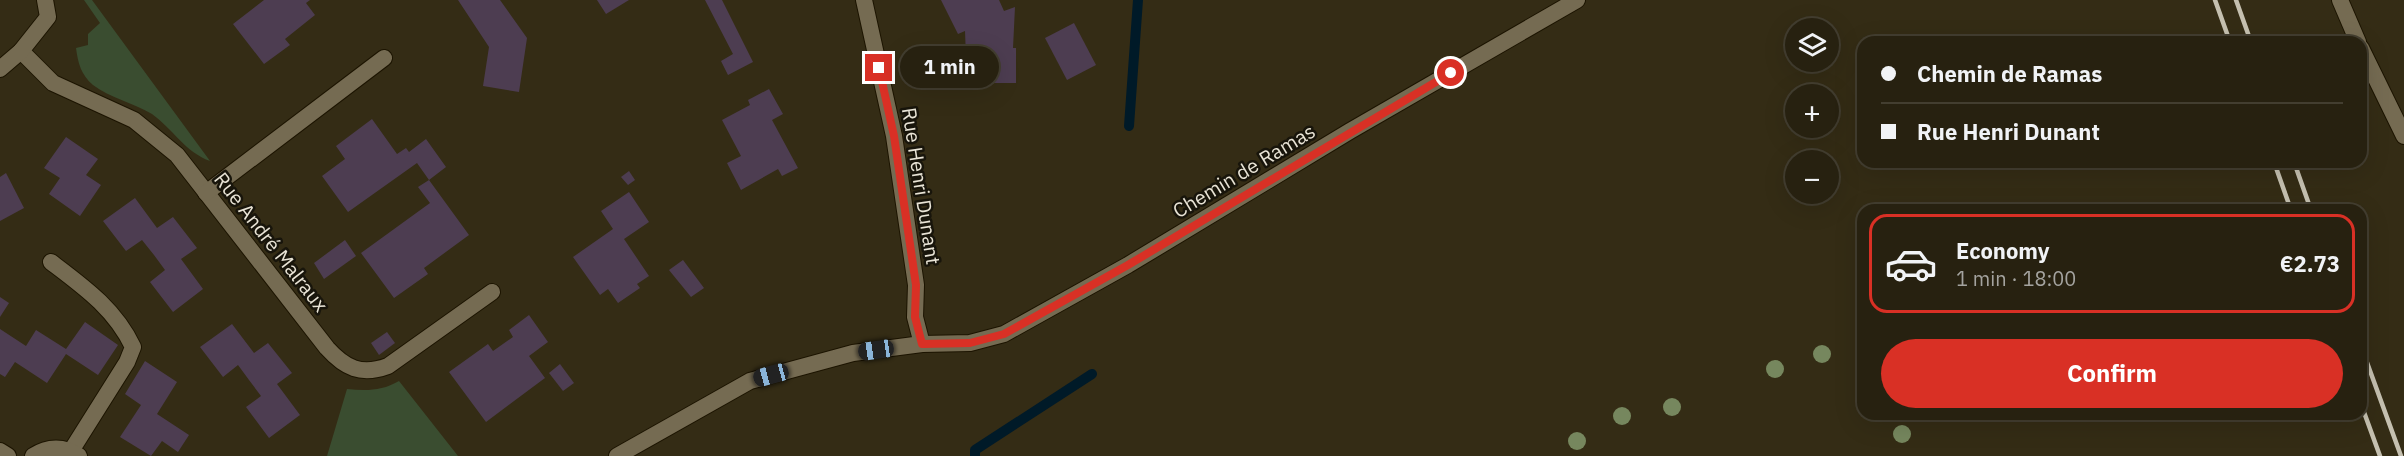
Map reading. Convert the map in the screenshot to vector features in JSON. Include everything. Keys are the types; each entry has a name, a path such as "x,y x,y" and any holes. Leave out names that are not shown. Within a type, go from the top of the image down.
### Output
{"street":[{"path":"0,69 21,51 48,17 45,0"},
{"name":"Rue Henri Dunant","path":"864,0 894,136 916,285 915,317 922,344"},
{"name":"Chemin de Ramas","path":"616,456 750,381 853,353 922,344 970,343 1004,334 1128,265 1350,131 1577,0"},
{"path":"2340,0 2355,36"},
{"name":"Rue André Malraux","path":"21,51 53,83 134,120 177,155 327,348 352,369 373,371 388,366 492,292"},
{"path":"206,193 384,58"},
{"path":"2367,60 2404,136"},
{"path":"33,456 50,448 75,454 128,362 133,347 124,328 99,298 51,262"},
{"path":"0,451 8,456"}],"green space":[{"path":"84,0 92,0 210,161 193,152 152,114 100,90 86,77 79,64 76,48 88,45 88,34 100,23"},
{"path":"399,381 458,456 327,456 347,389 374,389"}],"building":[{"path":"264,0 310,0 306,3 315,15 285,39 290,45 264,64 233,24"},
{"path":"458,0 500,0 527,38 519,92 483,86 489,47"},
{"path":"597,0 629,0 606,14"},
{"path":"705,0 722,0 753,62 728,75 721,61 733,54"},
{"path":"941,0 999,0 1004,11 1015,7 1013,48 1016,48 1016,83 967,83 965,31 958,34"},
{"path":"1074,23 1096,65 1067,80 1045,38"},
{"path":"769,89 783,114 772,120 798,168 782,176 778,169 741,190 727,163 741,156 722,120 750,105 748,100"},
{"path":"372,119 397,154 406,148 409,152 426,139 446,167 429,180 417,163 348,212 322,176 345,159 336,146"},
{"path":"66,137 98,159 86,175 101,185 80,216 49,194 60,178 44,168"},
{"path":"629,171 635,180 628,185 621,177"},
{"path":"6,173 24,208 0,221 0,177"},
{"path":"429,180 469,235 424,268 428,274 394,298 361,253 430,203 418,187"},
{"path":"629,192 649,222 624,239 649,276 637,284 640,288 618,303 608,289 600,295 573,257 613,229 601,211"},
{"path":"135,198 157,228 173,217 197,248 181,259 203,289 173,312 150,282 165,270 154,255 142,240 126,251 103,221"},
{"path":"345,240 356,256 324,279 314,263"},
{"path":"683,260 704,288 691,297 669,270"},
{"path":"0,297 9,303 0,317"},
{"path":"529,315 548,342 529,356 545,378 486,422 449,372 488,344 493,351 513,337 509,330"},
{"path":"85,322 118,345 98,375 66,354 47,383 15,362 5,377 0,374 0,329 26,346 36,330 66,349"},
{"path":"232,324 254,353 268,343 292,373 277,384 300,415 269,438 246,407 261,396 238,365 223,377 200,347"},
{"path":"387,332 395,343 379,355 371,343"},
{"path":"145,361 177,382 157,414 189,435 178,452 162,441 151,456 120,437 141,405 125,394"},
{"path":"560,364 574,383 563,391 549,373"}],"waterway":[{"path":"1129,126 1138,0"},
{"path":"975,456 975,450 1092,374"}],"railway":[{"path":"2215,0 2228,36"},
{"path":"2236,0 2249,36"},
{"path":"2276,168 2289,204"},
{"path":"2296,168 2309,204"},
{"path":"2367,362 2401,456"},
{"path":"2367,420 2380,456"}],"route":[{"path":"879,68 894,136 916,285 915,317 922,344 970,343 1004,334 1128,265 1451,73"}]}
